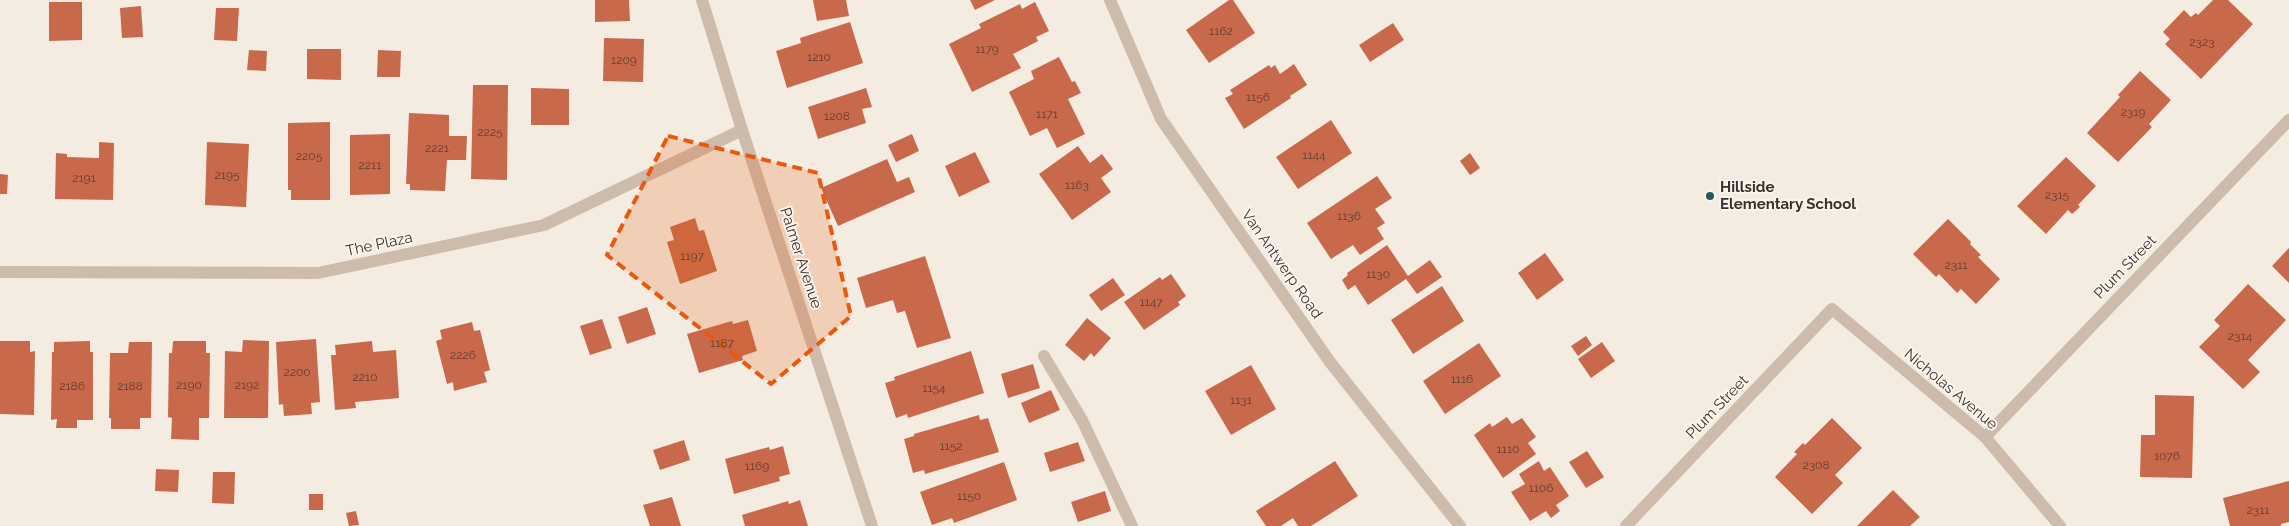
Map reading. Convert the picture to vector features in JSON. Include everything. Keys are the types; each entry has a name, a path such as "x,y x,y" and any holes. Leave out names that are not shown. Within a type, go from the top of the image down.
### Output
{"street":[{"name":"Palmer Avenue","path":"702,0 742,130 872,526"},
{"name":"Van Antwerp Road","path":"1110,0 1160,119 1330,362 1460,526"},
{"name":"Plum Street","path":"1985,437 2289,120"},
{"name":"The Plaza","path":"0,272 318,273 544,225 742,130"},
{"name":"Plum Street","path":"1626,526 1832,309"},
{"name":"Nicholas Avenue","path":"1832,309 1985,437 2060,526"},
{"path":"1044,356 1082,420 1132,526"}],"highlighted area":[{"path":"668,136 818,173 851,316 771,384 607,255"}],"building":[{"path":"595,0 629,0 630,21 595,22"},
{"path":"813,0 846,0 849,16 817,21"},
{"path":"970,0 995,0 975,10"},
{"path":"1229,0 1233,0 1255,33 1209,63 1186,30"},
{"path":"2213,0 2228,0 2253,24 2201,79 2165,44 2170,39 2163,32 2184,10 2191,17 2196,13 2198,15"},
{"path":"49,2 82,2 82,40 49,41"},
{"path":"1035,2 1049,31 1036,37 1038,41 1013,54 1021,68 972,92 949,44 981,28 979,24 1020,4 1022,9"},
{"path":"141,6 143,37 122,38 120,8"},
{"path":"216,8 239,8 237,41 214,40"},
{"path":"850,22 863,63 787,88 776,51 801,43 800,38"},
{"path":"1393,23 1404,40 1370,62 1359,45"},
{"path":"604,38 644,39 643,82 603,81"},
{"path":"307,49 341,49 341,80 307,79"},
{"path":"249,50 267,51 266,71 247,70"},
{"path":"378,50 401,51 400,77 377,77"},
{"path":"1059,57 1072,82 1075,81 1081,93 1068,99 1085,134 1057,148 1047,128 1030,136 1009,92 1034,79 1031,71"},
{"path":"1294,64 1307,85 1244,129 1225,98 1233,94 1230,90 1269,65 1271,68 1275,65 1280,74"},
{"path":"2140,71 2171,100 2149,124 2152,127 2118,162 2087,133 2120,97 2118,95"},
{"path":"473,85 508,85 507,180 471,179"},
{"path":"531,88 569,89 569,125 531,125"},
{"path":"866,88 872,107 862,109 866,123 818,139 808,107"},
{"path":"409,113 449,115 449,136 467,136 466,160 447,160 445,191 410,190 410,184 406,184"},
{"path":"1331,120 1352,153 1298,189 1276,157"},
{"path":"330,122 330,200 291,200 291,190 288,190 288,123"},
{"path":"390,134 390,194 350,195 350,135"},
{"path":"912,134 919,151 896,162 888,145"},
{"path":"99,142 114,143 113,200 55,199 56,153 67,154 67,157 99,158"},
{"path":"207,142 249,144 246,207 205,205"},
{"path":"1078,146 1090,163 1102,154 1113,169 1101,178 1111,192 1072,220 1039,174"},
{"path":"975,152 990,182 959,197 945,166"},
{"path":"1470,153 1480,168 1470,175 1460,161"},
{"path":"2066,157 2096,186 2078,205 2080,207 2072,214 2068,210 2046,234 2017,206"},
{"path":"887,159 897,182 909,177 915,192 838,226 821,188"},
{"path":"0,174 8,175 7,194 0,194"},
{"path":"1377,176 1392,198 1375,209 1385,223 1377,228 1384,239 1360,255 1353,245 1331,259 1307,223"},
{"path":"695,218 699,231 704,230 717,271 680,284 667,242 674,240 670,227"},
{"path":"1948,219 1971,242 1970,244 1981,255 1978,257 2000,279 1976,304 1961,289 1957,293 1939,274 1936,277 1913,254"},
{"path":"1387,245 1408,276 1430,260 1442,277 1417,294 1406,279 1368,305 1355,285 1348,290 1342,280 1348,275 1347,273"},
{"path":"2289,248 2289,283 2272,266"},
{"path":"1545,253 1564,280 1537,300 1518,273"},
{"path":"925,256 951,338 917,348 905,311 897,313 893,300 866,308 857,278"},
{"path":"1171,274 1186,296 1178,302 1180,305 1144,330 1124,302 1160,277 1162,280"},
{"path":"1113,278 1125,295 1101,311 1089,295"},
{"path":"2248,284 2286,320 2248,360 2260,372 2243,389 2199,347 2220,326 2214,320"},
{"path":"1442,286 1464,321 1413,354 1391,320"},
{"path":"647,307 656,334 627,344 618,317"},
{"path":"1087,318 1111,338 1094,357 1091,353 1084,361 1065,345"},
{"path":"602,319 612,348 590,355 580,326"},
{"path":"748,320 757,351 742,356 743,360 699,373 687,334 732,321 733,324"},
{"path":"472,322 474,331 480,330 490,370 484,372 487,382 454,391 453,382 447,384 436,341 442,339 440,330"},
{"path":"1586,336 1592,345 1578,356 1571,346"},
{"path":"316,339 320,402 311,403 312,414 284,416 283,404 279,405 276,342"},
{"path":"243,340 269,341 268,418 224,418 225,351 242,352"},
{"path":"0,341 30,341 30,352 35,351 34,415 0,414"},
{"path":"90,341 90,352 93,352 93,420 77,420 77,428 56,428 57,419 51,420 52,352 54,352 54,342"},
{"path":"173,341 206,341 206,353 210,353 209,418 199,418 199,440 171,439 172,418 168,417 169,353 172,353"},
{"path":"372,341 373,352 396,350 399,398 355,402 356,408 335,410 331,355 336,355 335,345"},
{"path":"129,342 152,342 151,418 140,418 140,429 111,429 111,418 109,418 110,353 128,353"},
{"path":"1602,342 1615,361 1591,378 1578,359"},
{"path":"1479,343 1501,376 1445,414 1423,381"},
{"path":"971,351 984,393 908,418 907,414 896,418 885,383 895,380 894,377"},
{"path":"1033,364 1040,388 1008,398 1001,374"},
{"path":"1251,365 1276,409 1231,435 1205,391"},
{"path":"1051,390 1060,410 1029,423 1021,403"},
{"path":"2155,395 2194,396 2192,478 2140,477 2141,435 2155,435"},
{"path":"979,415 980,420 988,418 999,452 925,474 924,470 913,473 904,439 914,436 914,434"},
{"path":"1507,417 1512,424 1522,418 1536,437 1528,443 1536,454 1503,478 1474,435 1490,423 1492,427"},
{"path":"1832,418 1862,448 1835,475 1843,483 1812,514 1775,477 1797,454 1794,452 1803,443 1805,445"},
{"path":"684,440 690,460 660,470 653,450"},
{"path":"1078,442 1085,461 1050,472 1044,453"},
{"path":"783,446 790,474 779,477 780,481 734,494 725,459 769,447 770,450"},
{"path":"1587,451 1604,477 1586,488 1569,462"},
{"path":"1335,461 1358,496 1311,526 1298,526 1293,518 1281,526 1266,526 1256,511"},
{"path":"1539,461 1544,471 1550,467 1569,496 1556,505 1560,511 1551,518 1546,511 1530,521 1511,492 1525,484 1519,474"},
{"path":"1004,462 1017,500 954,523 952,518 932,525 920,492"},
{"path":"156,469 179,470 178,492 155,491"},
{"path":"213,472 235,472 234,504 212,503"},
{"path":"2289,481 2289,522 2281,524 2281,526 2230,526 2223,498"},
{"path":"1893,490 1920,517 1910,526 1857,526"},
{"path":"1105,491 1111,511 1078,522 1071,502"},
{"path":"309,494 323,494 323,510 309,510"},
{"path":"672,497 681,526 650,526 643,505"},
{"path":"800,500 808,526 745,526 742,515 788,501 789,504"},
{"path":"356,511 359,525 349,526 346,513"}],"place":[{"name":"Hillside Elementary School","path":"1710,196"}]}
